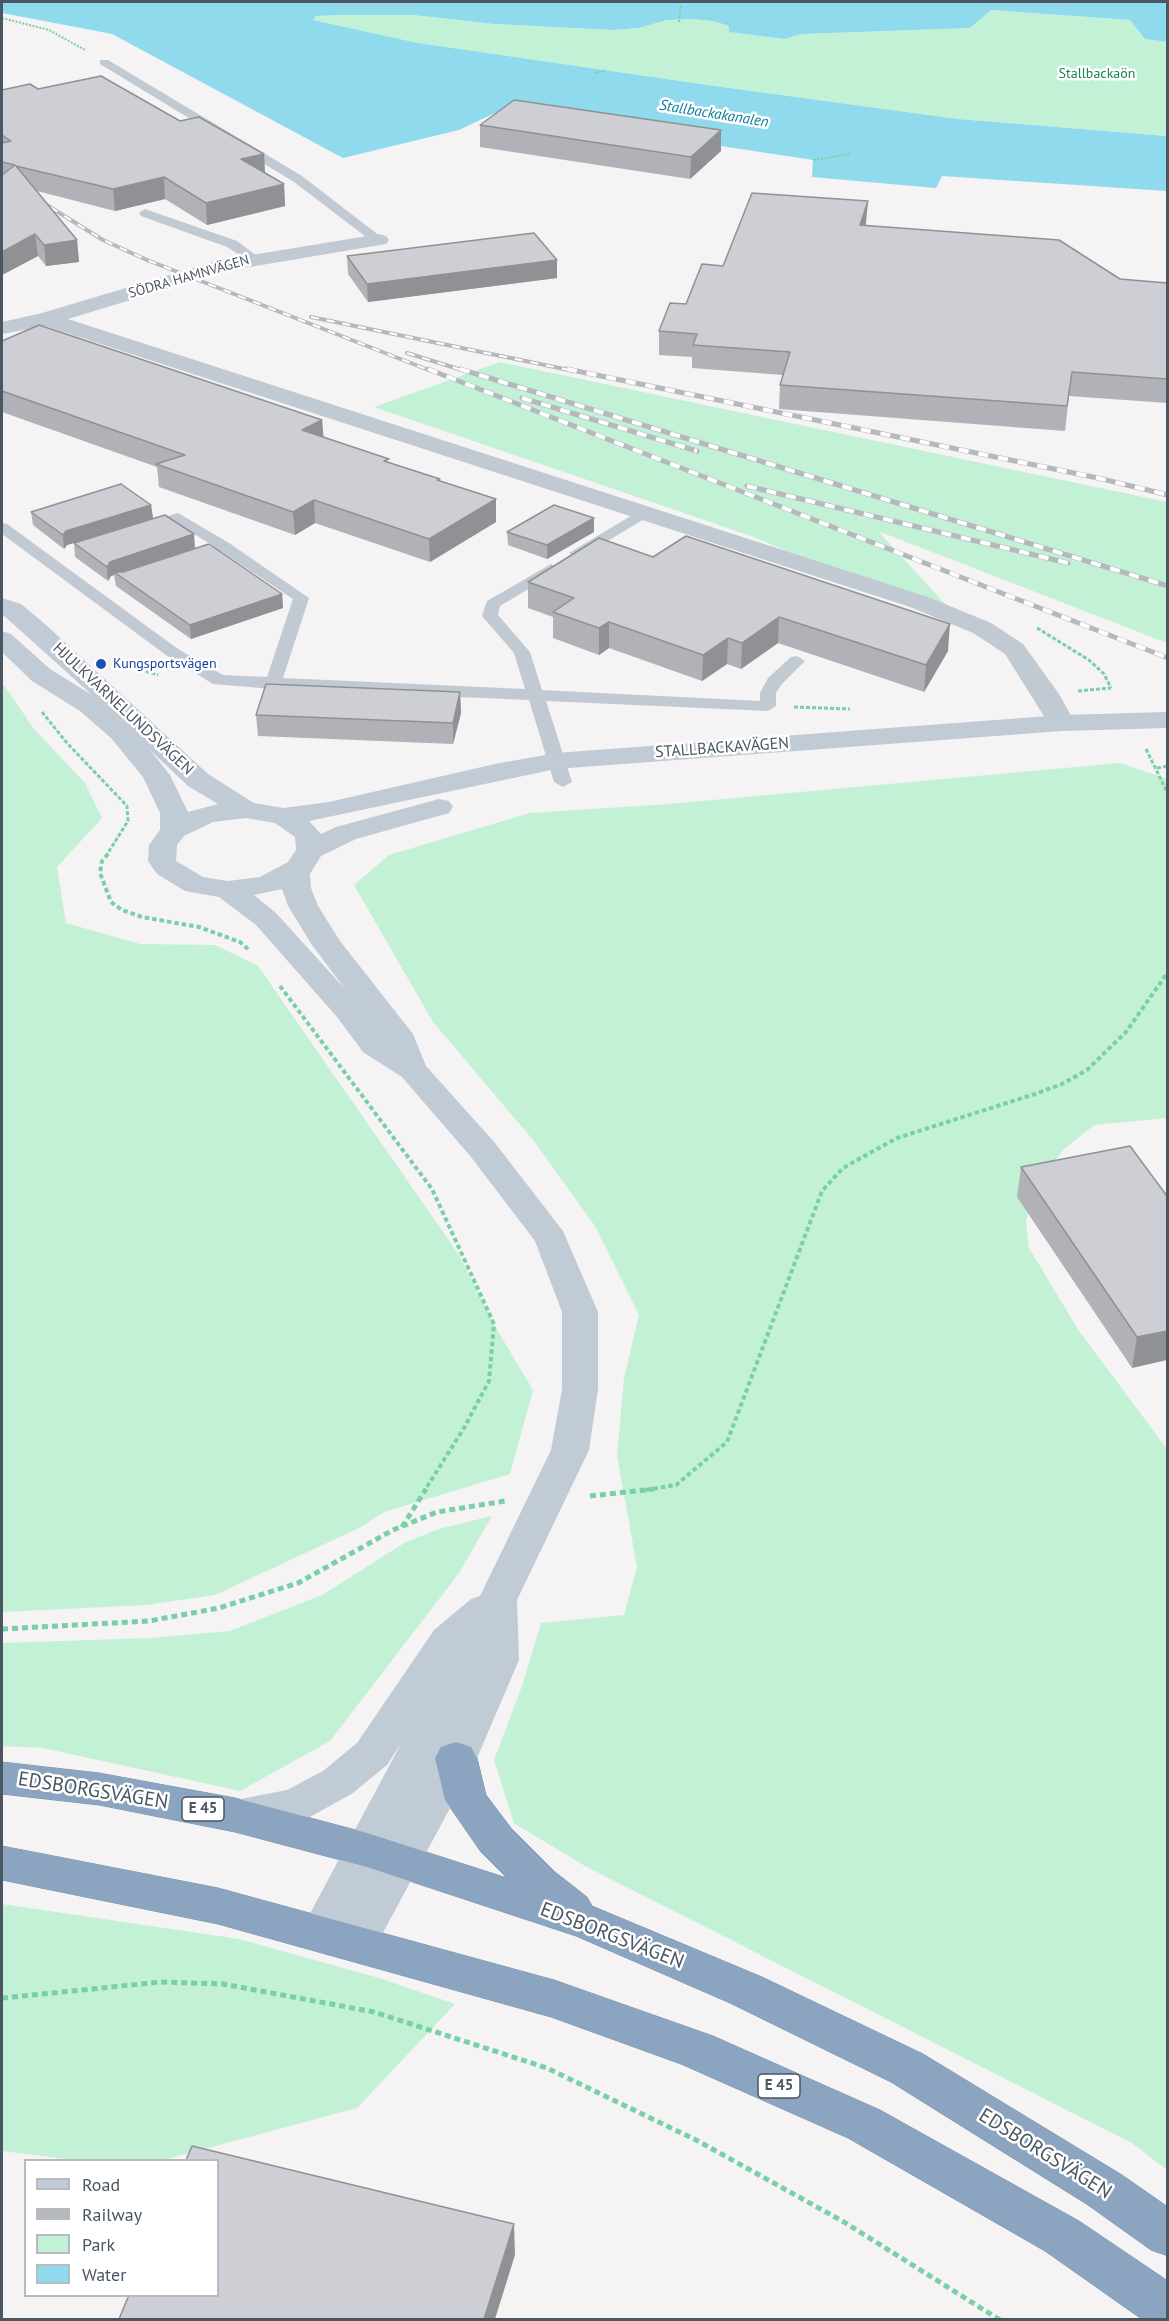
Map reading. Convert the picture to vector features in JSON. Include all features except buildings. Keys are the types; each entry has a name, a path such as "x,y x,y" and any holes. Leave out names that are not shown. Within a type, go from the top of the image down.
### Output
{"highway":[{"name":"E 45","path":"456,1758 466,1800 496,1840 540,1884 590,1923"},
{"name":"EDSBORGSVÄGEN","path":"2,1778 99,1789 235,1815 384,1856 590,1923 746,1990 906,2068 1105,2190 1167,2235"},
{"name":"E 45","path":"2,1863 218,1906 338,1938 554,1999 697,2050 864,2124 1062,2236 1167,2309"}],"street":[{"name":"SÖDRA HAMNVÄGEN","path":"2,328 46,320 186,276 255,259 379,240"},
{"path":"46,320 919,602 982,628 1014,649 1046,694 1062,723"},
{"name":"HJULKVARNELUNDSVÄGEN","path":"2,606 12,609 36,629 198,780 246,810"},
{"name":"HJULKVARNELUNDSVÄGEN","path":"2,639 41,675 89,705 121,732 156,775 174,813 174,830"},
{"name":"STALLBACKAVÄGEN","path":"228,890 267,885 346,833 505,791 559,771 1062,723 1167,720"},
{"name":"STALLBACKAVÄGEN","path":"283,816 329,810 495,772 559,771 1004,747 1167,741"},
{"path":"384,1856 391,1798 500,1596 570,1450 580,1389 580,1312 551,1239 483,1150 413,1070 374,1045 348,1010 266,919 228,890 195,885 166,868 162,861 162,845 174,830 207,814 246,810 283,816 306,832 310,839 296,888 303,906 327,945 397,1034 413,1070"},
{"path":"338,1938 384,1856 456,1758 499,1660 500,1596"},
{"path":"235,1815 295,1804 338,1782 372,1754 448,1640 500,1596"}],"lane":[{"path":"104,62 298,178 379,240"},
{"path":"145,213 232,244 255,259"},
{"path":"559,771 522,652 490,616 493,604 644,513"},
{"path":"137,531 178,518 302,598 273,684"},
{"path":"2,527 172,652 219,680 768,706 768,693 774,682 797,662"},
{"path":"171,564 224,546"}],"path":[{"path":"679,22 681,4"},
{"path":"2,18 49,30 104,62"},
{"path":"595,73 604,71"},
{"path":"814,160 850,154"},
{"path":"107,659 156,675 219,680"},
{"path":"37,704 60,735 127,806 128,821 115,845 102,861 100,873 111,902 122,910 142,917 199,927 240,942 249,950"},
{"path":"1167,766 1157,768 1167,794"},
{"path":"586,1496 631,1493 676,1485 727,1442 822,1191 843,1168 897,1138 1035,1094 1062,1084 1087,1070 1126,1032 1167,972"},
{"path":"278,983 432,1189 494,1324 489,1381 464,1428 402,1527"},
{"path":"2,1629 149,1621 219,1608 298,1583 402,1527 437,1512 513,1499"},
{"path":"2,1998 161,1982 223,1984 374,2012 547,2068 699,2141 844,2222 1000,2319"}],"green space":[{"name":"Stallbackaön","path":"991,10 1130,20 1145,39 1167,42 1167,136 958,119 722,87 418,43 312,20 316,16 413,15 494,24 613,30 639,28 668,20 692,19 713,21 729,26 730,32 784,39 802,34 970,28"},
{"path":"500,362 1167,502 1167,643 878,531 968,629 754,537 374,407"},
{"path":"4,685 34,729 85,783 102,818 57,867 66,923 140,944 215,945 258,966 457,1252 499,1333 533,1390 510,1474 384,1512 359,1528 215,1595 146,1605 2,1612 2,686"},
{"path":"1120,763 1167,779 1167,1118 1094,1125 1063,1150 1036,1188 1026,1221 1029,1248 1079,1331 1167,1449 1167,2170 1132,2143 585,1866 514,1823 494,1760 522,1686 541,1623 624,1615 637,1567 617,1456 624,1378 639,1315 595,1226 534,1141 433,1022 354,885 389,855 530,813 669,804"},
{"path":"492,1516 459,1573 330,1741 240,1791 43,1748 2,1746 2,1643 151,1638 230,1631 322,1595 406,1542 439,1529"},
{"path":"2,1904 239,1939 379,1978 455,2004 357,2108 167,2159 66,2159 2,2151"}],"water":[{"name":"Stallbackakanalen","path":"2,2 1167,2 1167,42 1145,39 1130,20 991,10 970,28 802,34 784,39 729,32 729,26 713,21 692,19 667,20 639,28 613,30 494,24 413,15 316,16 313,20 418,43 722,87 958,119 1167,136 1167,191 942,176 936,188 812,177 813,160 497,112 459,130 343,158 112,34 2,13"}],"railway":[{"path":"37,199 103,240 147,260 431,371"},
{"path":"311,317 574,371"},
{"path":"407,353 465,371"},
{"path":"428,369 1168,658"},
{"path":"460,369 1168,586"},
{"path":"567,369 1098,478 1168,495"},
{"path":"522,398 697,451"},
{"path":"747,486 1068,563"}],"place":[{"name":"Kungsportsvägen","path":"101,664"}]}
